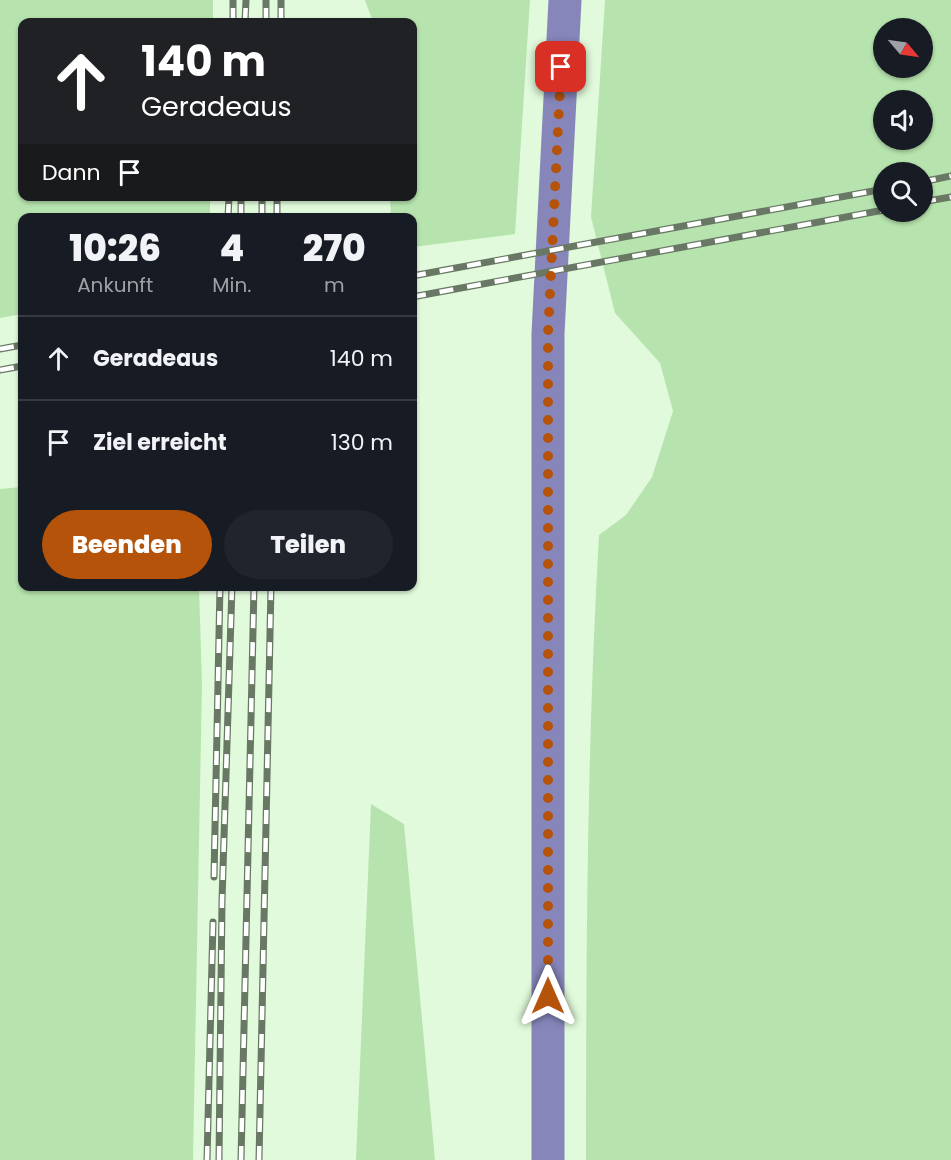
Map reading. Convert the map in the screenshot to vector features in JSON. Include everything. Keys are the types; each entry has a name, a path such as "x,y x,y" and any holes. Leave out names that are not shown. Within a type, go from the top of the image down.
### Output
{"main road":[{"path":"548,1160 548,323 565,0"}],"green space":[{"path":"0,0 213,0 213,18 18,18 18,201 210,201 210,213 18,213 18,315 0,318"},
{"path":"365,0 530,0 515,234 417,246 417,213 391,213 390,201 417,201 417,18 372,18"},
{"path":"605,0 951,0 951,1160 586,1160 590,769 599,535 626,515 652,477 673,411 660,363 615,313 591,217"},
{"path":"18,487 18,591 199,591 202,684 193,1160 0,1160 0,489"},
{"path":"371,804 404,824 435,1160 356,1160"}],"railway":[{"path":"233,0 233,18"},
{"path":"245,18 246,0"},
{"path":"266,0 266,18"},
{"path":"281,0 281,18"},
{"path":"933,180 951,176"},
{"path":"417,275 873,191"},
{"path":"933,200 951,197"},
{"path":"228,213 229,201"},
{"path":"241,201 241,213"},
{"path":"262,201 262,213"},
{"path":"277,201 277,213"},
{"path":"417,296 873,212"},
{"path":"0,349 18,346"},
{"path":"0,370 18,367"},
{"path":"214,877 220,591"},
{"path":"219,1160 222,901 232,591"},
{"path":"241,1160 254,591"},
{"path":"259,1160 271,591"},
{"path":"207,1160 213,922"}],"route":[{"path":"548,996 548,334 561,67"}]}
